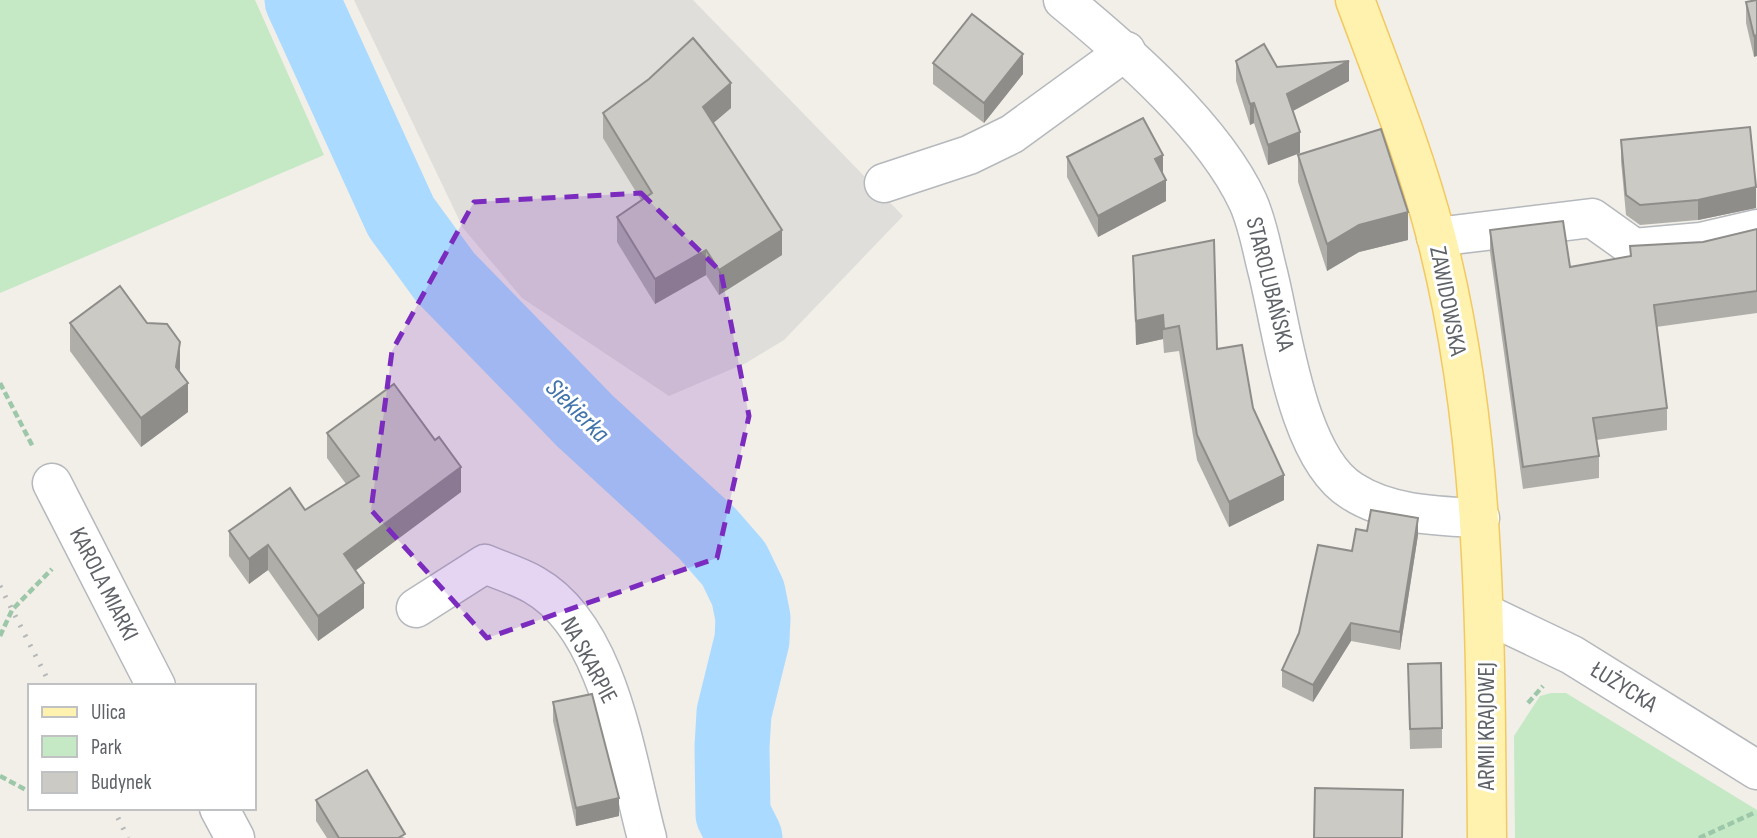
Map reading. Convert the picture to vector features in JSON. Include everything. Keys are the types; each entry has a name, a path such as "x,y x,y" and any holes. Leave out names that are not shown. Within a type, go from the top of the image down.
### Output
{"main road":[{"name":"ZAWIDOWSKA","path":"1355,0 1405,131 1436,237 1456,331 1480,518 1486,614"},
{"name":"ARMII KRAJOWEJ","path":"1486,614 1487,838"}],"street":[{"name":"STAROLUBAŃSKA","path":"1063,0 1126,51 1237,179 1250,205 1302,415 1319,456 1332,474 1351,491 1376,503 1434,516 1480,518"},
{"path":"884,183 969,155 1012,134 1126,51"},
{"path":"1436,237 1592,218 1633,248 1700,242 1757,229"},
{"name":"KAROLA MIARKI","path":"52,483 155,684"},
{"name":"NA SKARPIE","path":"416,608 485,564 535,586 565,611 613,696 647,838"},
{"name":"ŁUŻYCKA","path":"1486,614 1572,654 1757,770"},
{"path":"220,810 234,838"}],"path":[{"path":"0,383 52,483"},
{"path":"0,636 12,610 81,540"},
{"path":"1522,712 1539,689 1554,683"},
{"path":"0,776 28,791"},
{"path":"1699,838 1757,811"}],"highlighted area":[{"path":"641,193 721,272 749,416 717,558 487,638 371,510 392,351 474,202"}],"shaded area":[{"path":"354,0 693,0 903,216 784,340 746,363 669,396 522,298 463,228"}],"green space":[{"path":"0,0 255,0 324,155 0,293"},
{"path":"1566,693 1757,810 1757,838 1515,838 1514,736 1540,696"}],"building":[{"path":"1757,0 1757,35 1754,36 1746,2"},
{"path":"972,14 1023,54 984,103 933,63"},
{"path":"693,38 731,83 703,107 782,230 719,270 706,250 655,279 617,217 652,193 603,113 649,79"},
{"path":"1264,44 1277,67 1349,61 1287,94 1300,132 1268,145 1254,103 1250,104 1236,61"},
{"path":"1143,118 1163,155 1155,159 1166,180 1098,216 1067,157"},
{"path":"1750,127 1756,187 1698,200 1640,205 1626,195 1621,140"},
{"path":"1381,129 1408,212 1359,225 1327,244 1298,155"},
{"path":"1563,221 1570,267 1631,256 1630,246 1703,242 1757,229 1757,291 1654,305 1667,408 1593,418 1599,456 1523,467 1490,230"},
{"path":"1214,240 1217,349 1242,345 1253,408 1284,475 1229,502 1197,435 1179,326 1164,329 1163,315 1136,321 1133,256"},
{"path":"120,286 147,323 167,324 180,342 176,367 188,383 141,418 70,323"},
{"path":"394,384 435,440 439,437 461,467 344,554 364,583 318,616 268,545 249,559 229,531 290,488 305,510 359,476 327,433"},
{"path":"1371,510 1418,518 1400,632 1351,623 1313,685 1282,670 1299,633 1318,545 1352,551 1356,529 1367,531"},
{"path":"1441,663 1442,728 1410,729 1408,664"},
{"path":"592,694 619,798 576,808 553,702"},
{"path":"367,770 405,834 398,838 339,838 316,800"},
{"path":"1315,788 1403,790 1402,838 1314,838"}],"waterway":[{"name":"Siekierka","path":"302,0 401,217 445,277 585,421 707,533 734,564 748,593 753,618 752,640 734,713 732,747 733,814 745,838"}],"railway":[{"path":"0,586 50,684"},
{"path":"114,810 128,838"}]}
